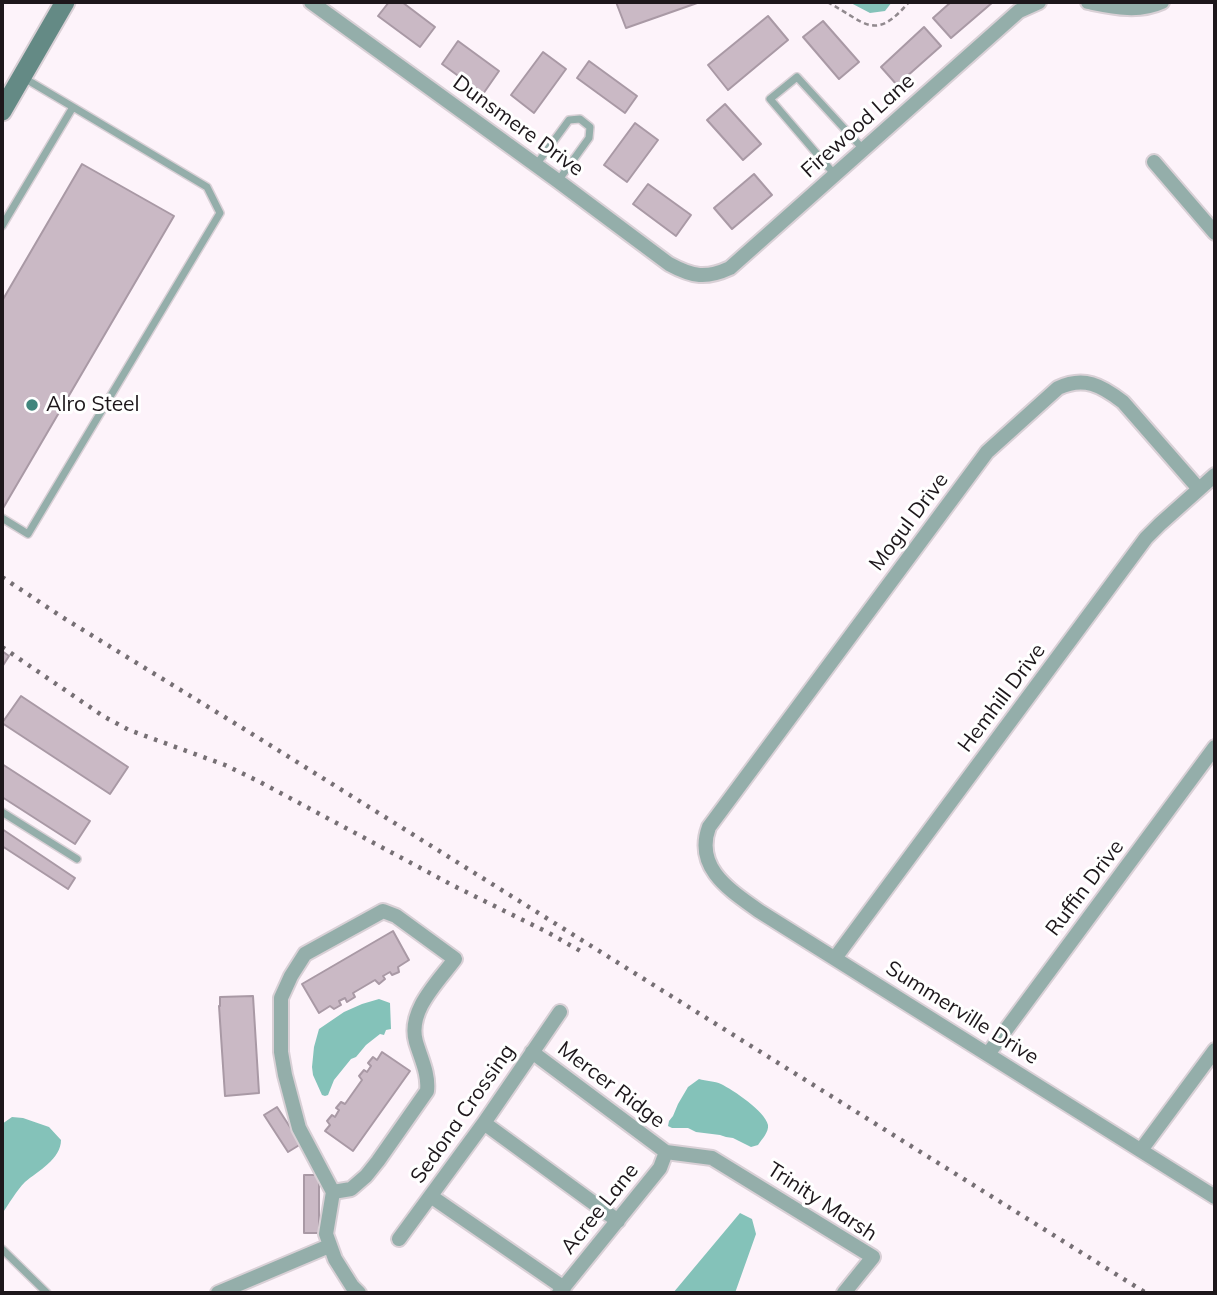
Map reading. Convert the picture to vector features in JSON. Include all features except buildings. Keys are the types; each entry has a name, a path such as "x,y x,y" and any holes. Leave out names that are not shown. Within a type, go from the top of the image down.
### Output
{"main road":[{"path":"2,111 65,2"}],"street":[{"name":"Dunsmere Drive","path":"311,2 669,264 685,272 703,276"},
{"name":"Firewood Lane","path":"703,276 730,268 1019,11 1039,2"},
{"path":"1088,2 1127,9 1145,8 1162,2"},
{"path":"1154,162 1215,233"},
{"name":"Mogul Drive","path":"704,848 709,827 987,452 1058,388 1071,382 1094,384 1109,391 1123,402 1199,489"},
{"name":"Hemhill Drive","path":"835,958 1146,538 1215,475"},
{"name":"Ruffin Drive","path":"988,1054 1215,747"},
{"name":"Summerville Drive","path":"704,848 708,862 726,887 759,911 1215,1197"},
{"path":"332,1192 351,1189 366,1176 427,1091 428,1078 415,1038 415,1022 421,1006 455,959 396,916 383,911 305,954 281,998 281,1052 285,1075 299,1128 332,1192 326,1234 329,1246 352,1286 359,1293"},
{"name":"Sedona Crossing","path":"399,1239 484,1124 560,1012"},
{"path":"1141,1150 1215,1050"},
{"name":"Mercer Ridge","path":"532,1052 666,1152"},
{"path":"484,1124 618,1222"},
{"name":"Acree Lane","path":"562,1290 660,1168 666,1152 712,1158"},
{"name":"Trinity Marsh","path":"712,1158 873,1257 844,1293"},
{"path":"432,1196 562,1290"},
{"path":"218,1293 329,1246"}],"lane":[{"path":"2,518 28,534 220,213 207,187 22,76"},
{"path":"835,175 770,99 797,77 864,149"},
{"path":"2,226 72,107"},
{"path":"536,165 569,120 580,119 590,127 589,138 558,181"},
{"path":"2,812 77,859"},
{"path":"2,1249 47,1293"}],"path":[{"path":"827,2 872,26 881,26 909,2"}],"shaded area":[{"path":"849,2 892,2 885,11 870,13"},
{"path":"379,999 390,1003 391,1029 386,1030 384,1035 380,1034 351,1059 334,1080 328,1095 322,1095 312,1067 319,1029 344,1012"},
{"path":"699,1079 726,1087 766,1119 768,1128 758,1145 751,1147 733,1138 668,1126 688,1087"},
{"path":"12,1117 49,1127 61,1140 53,1159 25,1182 2,1214 2,1124"},
{"path":"740,1213 752,1219 756,1234 735,1293 673,1293"}],"railway":[{"path":"2,577 1146,1293"},
{"path":"2,647 103,716 129,730 225,765 260,782 584,953"}],"place":[{"name":"Alro Steel","path":"32,405"}]}
